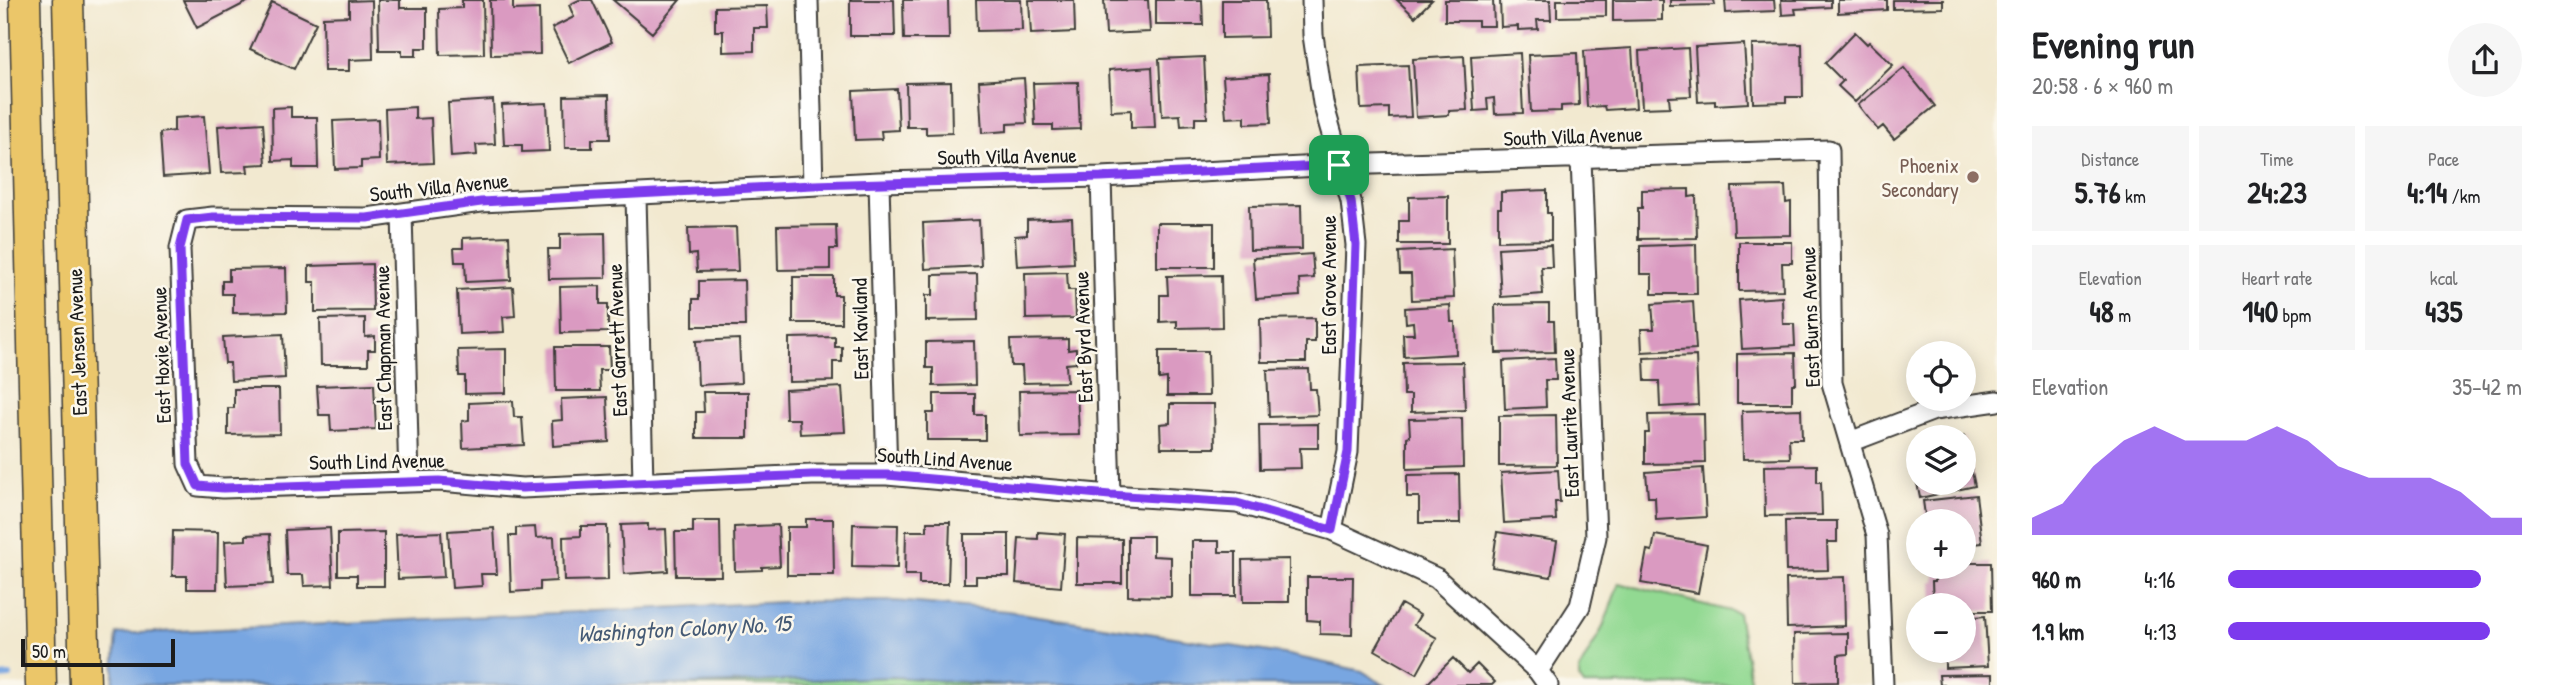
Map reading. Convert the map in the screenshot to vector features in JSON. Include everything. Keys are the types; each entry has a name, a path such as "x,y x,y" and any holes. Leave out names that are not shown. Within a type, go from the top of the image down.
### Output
{"main road":[{"name":"East Jensen Avenue","path":"24,0 41,685"},
{"name":"East Jensen Avenue","path":"68,0 85,685"}],"street":[{"path":"808,0 813,185"},
{"name":"East Grove Avenue","path":"1312,0 1313,35 1323,103 1351,201 1356,245 1348,452 1332,530"},
{"name":"South Villa Avenue","path":"187,220 213,217 367,218 481,202 879,182 1101,177 1339,165 1829,150"},
{"name":"East Burns Avenue","path":"1829,150 1832,383 1877,535 1883,685"},
{"name":"East Laurite Avenue","path":"1543,678 1580,606 1596,537 1581,159"},
{"name":"East Byrd Avenue","path":"1101,177 1110,495"},
{"name":"East Kaviland","path":"879,182 887,475"},
{"name":"East Garrett Avenue","path":"636,196 643,483"},
{"name":"East Chapman Avenue","path":"402,213 409,482"},
{"name":"East Hoxie Avenue","path":"187,220 180,248 188,464 198,486"},
{"path":"1850,442 1934,411 1997,401"},
{"name":"South Lind Avenue","path":"198,486 223,488 439,481 522,488 812,475 887,475 1110,495 1237,503 1332,530 1436,578 1543,678"}],"green space":[{"path":"1619,583 1738,613 1751,685 1584,685 1579,678 1579,670 1603,627"},
{"path":"894,677 1005,685 668,685"}],"water":[{"path":"895,601 1007,611 1289,655 1362,671 1384,685 1005,685 894,677 668,685 113,685 117,634 783,602"}],"building":[{"path":"183,0 251,0 197,28"},
{"path":"372,0 373,59 349,60 349,71 324,71 323,17 349,16 349,1"},
{"path":"378,0 400,0 400,8 427,8 427,48 416,48 416,56 402,56 402,50 379,50"},
{"path":"462,0 483,0 484,54 440,55 439,9 462,8"},
{"path":"490,0 513,0 513,10 539,9 540,54 491,55"},
{"path":"579,0 592,0 612,42 569,63 552,28 574,17 569,5"},
{"path":"613,0 680,0 652,33"},
{"path":"850,0 894,0 895,36 850,36"},
{"path":"903,0 948,0 949,39 904,39"},
{"path":"976,0 1021,0 1022,30 977,31"},
{"path":"1029,0 1074,0 1075,32 1031,34"},
{"path":"1104,0 1148,0 1150,32 1106,34"},
{"path":"1156,0 1202,0 1203,25 1156,25"},
{"path":"1222,0 1266,0 1267,37 1222,38"},
{"path":"1397,0 1432,0 1415,17"},
{"path":"1445,0 1493,0 1494,26 1478,26 1478,21 1445,21"},
{"path":"1500,0 1550,0 1551,20 1537,20 1538,29 1501,27"},
{"path":"1557,0 1606,0 1606,16 1557,17"},
{"path":"1613,0 1662,0 1662,20 1613,21"},
{"path":"1670,0 1714,0 1715,5 1670,6"},
{"path":"1725,0 1774,0 1775,11 1726,13"},
{"path":"1781,0 1831,0 1831,7 1795,9 1796,14 1782,15"},
{"path":"1838,0 1887,0 1887,10 1838,13"},
{"path":"1893,0 1943,0 1943,8 1893,9"},
{"path":"272,2 316,23 294,69 250,49"},
{"path":"767,6 768,28 754,28 754,51 723,52 723,31 715,31 715,7"},
{"path":"1855,32 1893,65 1855,102 1838,86 1843,81 1825,63"},
{"path":"1744,44 1748,103 1715,105 1715,101 1698,102 1695,47"},
{"path":"1802,44 1803,97 1786,97 1786,102 1753,103 1752,45"},
{"path":"1632,48 1636,108 1605,110 1604,106 1587,107 1584,51"},
{"path":"1688,48 1691,96 1669,97 1670,107 1642,108 1639,51"},
{"path":"1520,53 1523,113 1495,114 1494,98 1487,99 1488,110 1474,111 1471,56"},
{"path":"1577,53 1579,105 1561,106 1561,111 1531,112 1528,55"},
{"path":"1464,56 1467,110 1449,111 1449,115 1416,117 1413,59"},
{"path":"1204,57 1207,118 1195,118 1195,125 1181,126 1180,115 1162,116 1159,59"},
{"path":"1408,65 1411,117 1389,118 1389,108 1361,109 1359,67"},
{"path":"1152,67 1155,127 1131,128 1131,110 1111,111 1109,70"},
{"path":"1904,68 1935,106 1894,139 1883,126 1878,130 1858,105"},
{"path":"1269,74 1271,123 1245,124 1245,117 1226,118 1223,77"},
{"path":"1024,78 1027,123 1007,124 1007,131 982,133 979,81"},
{"path":"951,82 952,133 926,134 926,127 907,127 906,83"},
{"path":"1078,82 1080,129 1053,130 1053,125 1035,125 1033,83"},
{"path":"897,89 899,130 881,131 882,139 855,140 853,91"},
{"path":"609,95 610,139 592,139 592,148 565,148 564,96"},
{"path":"493,100 495,144 476,145 477,155 451,157 448,103"},
{"path":"547,103 549,151 522,152 522,145 504,145 502,105"},
{"path":"291,107 291,117 317,117 318,168 293,168 293,160 273,161 272,108"},
{"path":"415,107 415,119 431,118 433,163 387,165 385,109"},
{"path":"204,116 209,174 163,177 160,133 174,131 174,118"},
{"path":"378,119 379,160 361,161 361,168 335,169 333,121"},
{"path":"263,123 266,164 247,165 248,172 221,173 218,126"},
{"path":"1785,186 1786,203 1791,202 1791,235 1734,236 1732,187"},
{"path":"1689,189 1689,197 1696,196 1697,238 1638,239 1638,208 1642,208 1642,190"},
{"path":"1547,190 1547,213 1551,213 1551,240 1498,241 1501,192"},
{"path":"1448,196 1448,244 1399,244 1399,221 1409,221 1409,197"},
{"path":"1301,205 1302,249 1250,250 1249,206"},
{"path":"1072,218 1074,263 1017,266 1015,236 1027,235 1027,220"},
{"path":"979,220 981,266 925,269 923,223"},
{"path":"1157,223 1214,223 1214,267 1157,267"},
{"path":"836,225 837,249 830,249 830,269 778,270 777,226"},
{"path":"736,227 738,271 697,272 696,254 689,255 688,228"},
{"path":"605,233 606,278 549,279 548,249 560,249 560,234"},
{"path":"509,236 511,280 466,282 465,262 455,262 454,248 463,248 463,238"},
{"path":"1739,242 1792,242 1792,263 1782,263 1783,290 1739,291"},
{"path":"1696,244 1697,294 1652,294 1652,274 1640,274 1640,246"},
{"path":"1551,245 1552,267 1541,267 1543,294 1501,297 1498,248"},
{"path":"1452,249 1454,298 1412,300 1411,274 1400,274 1399,252"},
{"path":"1312,254 1314,278 1299,279 1300,296 1256,299 1253,258"},
{"path":"372,264 373,311 315,312 315,282 309,282 309,266"},
{"path":"286,268 287,312 233,313 233,294 222,294 222,281 229,281 229,269"},
{"path":"1067,272 1068,290 1075,290 1076,318 1026,319 1025,273"},
{"path":"977,274 978,320 926,321 926,295 933,295 933,275"},
{"path":"1221,275 1222,327 1177,328 1177,321 1160,322 1160,295 1168,295 1167,276"},
{"path":"793,277 834,277 834,295 841,295 841,323 793,323"},
{"path":"744,280 745,326 693,326 693,299 699,299 699,281"},
{"path":"600,286 600,304 608,304 608,332 561,333 560,287"},
{"path":"513,287 515,316 503,317 504,332 459,334 457,290"},
{"path":"1782,297 1783,324 1794,324 1795,346 1742,349 1739,300"},
{"path":"1693,301 1696,349 1642,352 1641,329 1654,329 1652,304"},
{"path":"1549,304 1549,321 1554,321 1555,352 1496,353 1495,305"},
{"path":"1450,305 1451,322 1455,322 1456,354 1404,357 1403,334 1414,334 1413,322 1406,323 1405,308"},
{"path":"365,318 365,337 375,336 375,350 368,350 368,365 321,365 320,319"},
{"path":"1315,318 1315,342 1306,342 1306,362 1261,362 1260,319"},
{"path":"283,334 285,378 231,381 230,363 225,363 223,337"},
{"path":"835,337 835,347 842,347 842,362 833,362 833,381 789,382 789,338"},
{"path":"739,339 741,383 698,385 696,341"},
{"path":"1068,339 1068,350 1076,349 1076,363 1066,364 1067,382 1023,383 1022,366 1011,366 1010,340"},
{"path":"974,341 975,385 933,386 933,368 926,368 926,342"},
{"path":"555,347 609,347 610,370 599,370 600,391 556,391"},
{"path":"506,349 506,393 465,394 465,376 459,376 458,350"},
{"path":"1159,351 1208,351 1209,396 1167,396 1167,378 1159,379"},
{"path":"1795,353 1796,384 1792,384 1792,403 1737,403 1737,354"},
{"path":"1696,356 1698,405 1660,407 1659,381 1645,381 1644,358"},
{"path":"1555,358 1556,380 1545,380 1546,407 1505,409 1503,361"},
{"path":"1463,362 1465,410 1411,412 1411,395 1404,395 1403,363"},
{"path":"1309,369 1310,389 1316,389 1318,415 1269,417 1267,370"},
{"path":"374,384 376,429 331,431 330,415 319,415 317,386"},
{"path":"842,387 845,432 800,434 799,419 786,419 785,390"},
{"path":"234,389 279,389 280,434 228,435 228,408 234,408"},
{"path":"1077,390 1079,435 1020,436 1019,391"},
{"path":"703,392 748,392 748,438 696,438 696,412 704,412"},
{"path":"934,394 975,394 975,415 985,415 985,440 927,440 927,413 934,413"},
{"path":"607,397 609,442 553,446 552,421 562,420 561,399"},
{"path":"513,401 514,417 522,417 524,445 463,448 462,421 469,420 469,403"},
{"path":"1170,404 1214,404 1215,448 1161,448 1160,424 1170,423"},
{"path":"1801,409 1802,439 1789,439 1790,458 1743,459 1742,411"},
{"path":"1704,414 1705,463 1645,464 1648,415"},
{"path":"1556,415 1557,465 1499,466 1499,416"},
{"path":"1462,418 1463,467 1407,469 1409,419"},
{"path":"1318,424 1318,448 1300,448 1301,468 1260,469 1259,425"},
{"path":"1817,465 1817,482 1821,482 1822,515 1765,516 1764,466"},
{"path":"1703,468 1706,517 1656,520 1655,497 1648,497 1646,472"},
{"path":"1558,470 1560,502 1555,502 1556,520 1504,523 1501,473"},
{"path":"1459,474 1460,523 1419,523 1419,497 1407,497 1407,475"},
{"path":"1976,495 1982,543 1976,544 1976,509 1924,509 1923,501"},
{"path":"806,519 833,519 834,575 787,575 787,527 806,527"},
{"path":"693,521 720,521 721,576 676,576 675,532 693,532"},
{"path":"1785,521 1837,521 1837,542 1827,542 1828,570 1786,571"},
{"path":"927,522 950,522 948,584 919,584 919,575 905,575 906,531 927,531"},
{"path":"648,524 648,530 666,529 668,571 624,574 621,525"},
{"path":"853,524 898,525 897,568 852,567"},
{"path":"778,525 780,566 735,571 734,527"},
{"path":"581,526 607,526 608,580 564,581 563,537 581,536"},
{"path":"535,527 536,538 554,537 556,581 540,582 540,590 511,592 509,536 516,536 516,528"},
{"path":"330,528 333,585 304,586 303,575 287,575 285,530"},
{"path":"494,528 497,574 481,574 482,586 452,588 448,531"},
{"path":"173,531 218,532 217,589 187,589 187,576 172,576"},
{"path":"384,532 384,586 357,586 357,575 338,575 338,533"},
{"path":"441,532 444,577 398,579 396,534"},
{"path":"1038,532 1065,534 1061,587 1016,583 1019,538 1038,539"},
{"path":"1497,532 1557,541 1551,577 1492,567"},
{"path":"270,534 273,584 227,586 225,541 246,540 246,535"},
{"path":"964,534 1009,534 1009,576 976,576 976,583 964,583"},
{"path":"1655,535 1707,545 1698,593 1641,583 1647,550 1652,551"},
{"path":"1128,536 1153,536 1153,556 1171,557 1171,597 1128,596"},
{"path":"1077,538 1122,539 1122,583 1077,583"},
{"path":"1192,541 1219,541 1219,552 1236,552 1236,596 1192,596"},
{"path":"1289,559 1289,602 1243,602 1242,560"},
{"path":"1976,563 1991,563 1992,611 1976,611 1976,593 1932,593 1932,581 1976,579"},
{"path":"1307,577 1353,577 1352,635 1320,634 1320,621 1307,620"},
{"path":"1844,577 1845,626 1787,628 1786,579"},
{"path":"1401,604 1420,615 1414,625 1437,638 1417,674 1375,650"},
{"path":"1985,616 1988,666 1945,668 1945,663 1976,663 1976,617"},
{"path":"1848,633 1848,654 1838,655 1838,682 1795,683 1794,634"},
{"path":"1453,658 1468,673 1477,664 1495,682 1492,685 1426,685"},
{"path":"1993,674 1993,685 1940,685 1939,675"}],"waterway":[{"name":"Washington Colony No. 15","path":"0,677 10,676"}],"place":[{"name":"Phoenix Secondary","path":"1973,177"}],"route":[{"path":"1339,165 1351,201 1356,245 1348,452 1332,530 1237,503 1110,495 887,475 812,475 522,488 439,481 223,488 198,486 188,464 180,248 187,220 213,217 367,218 481,202 879,182 1101,177 1339,165"}]}
